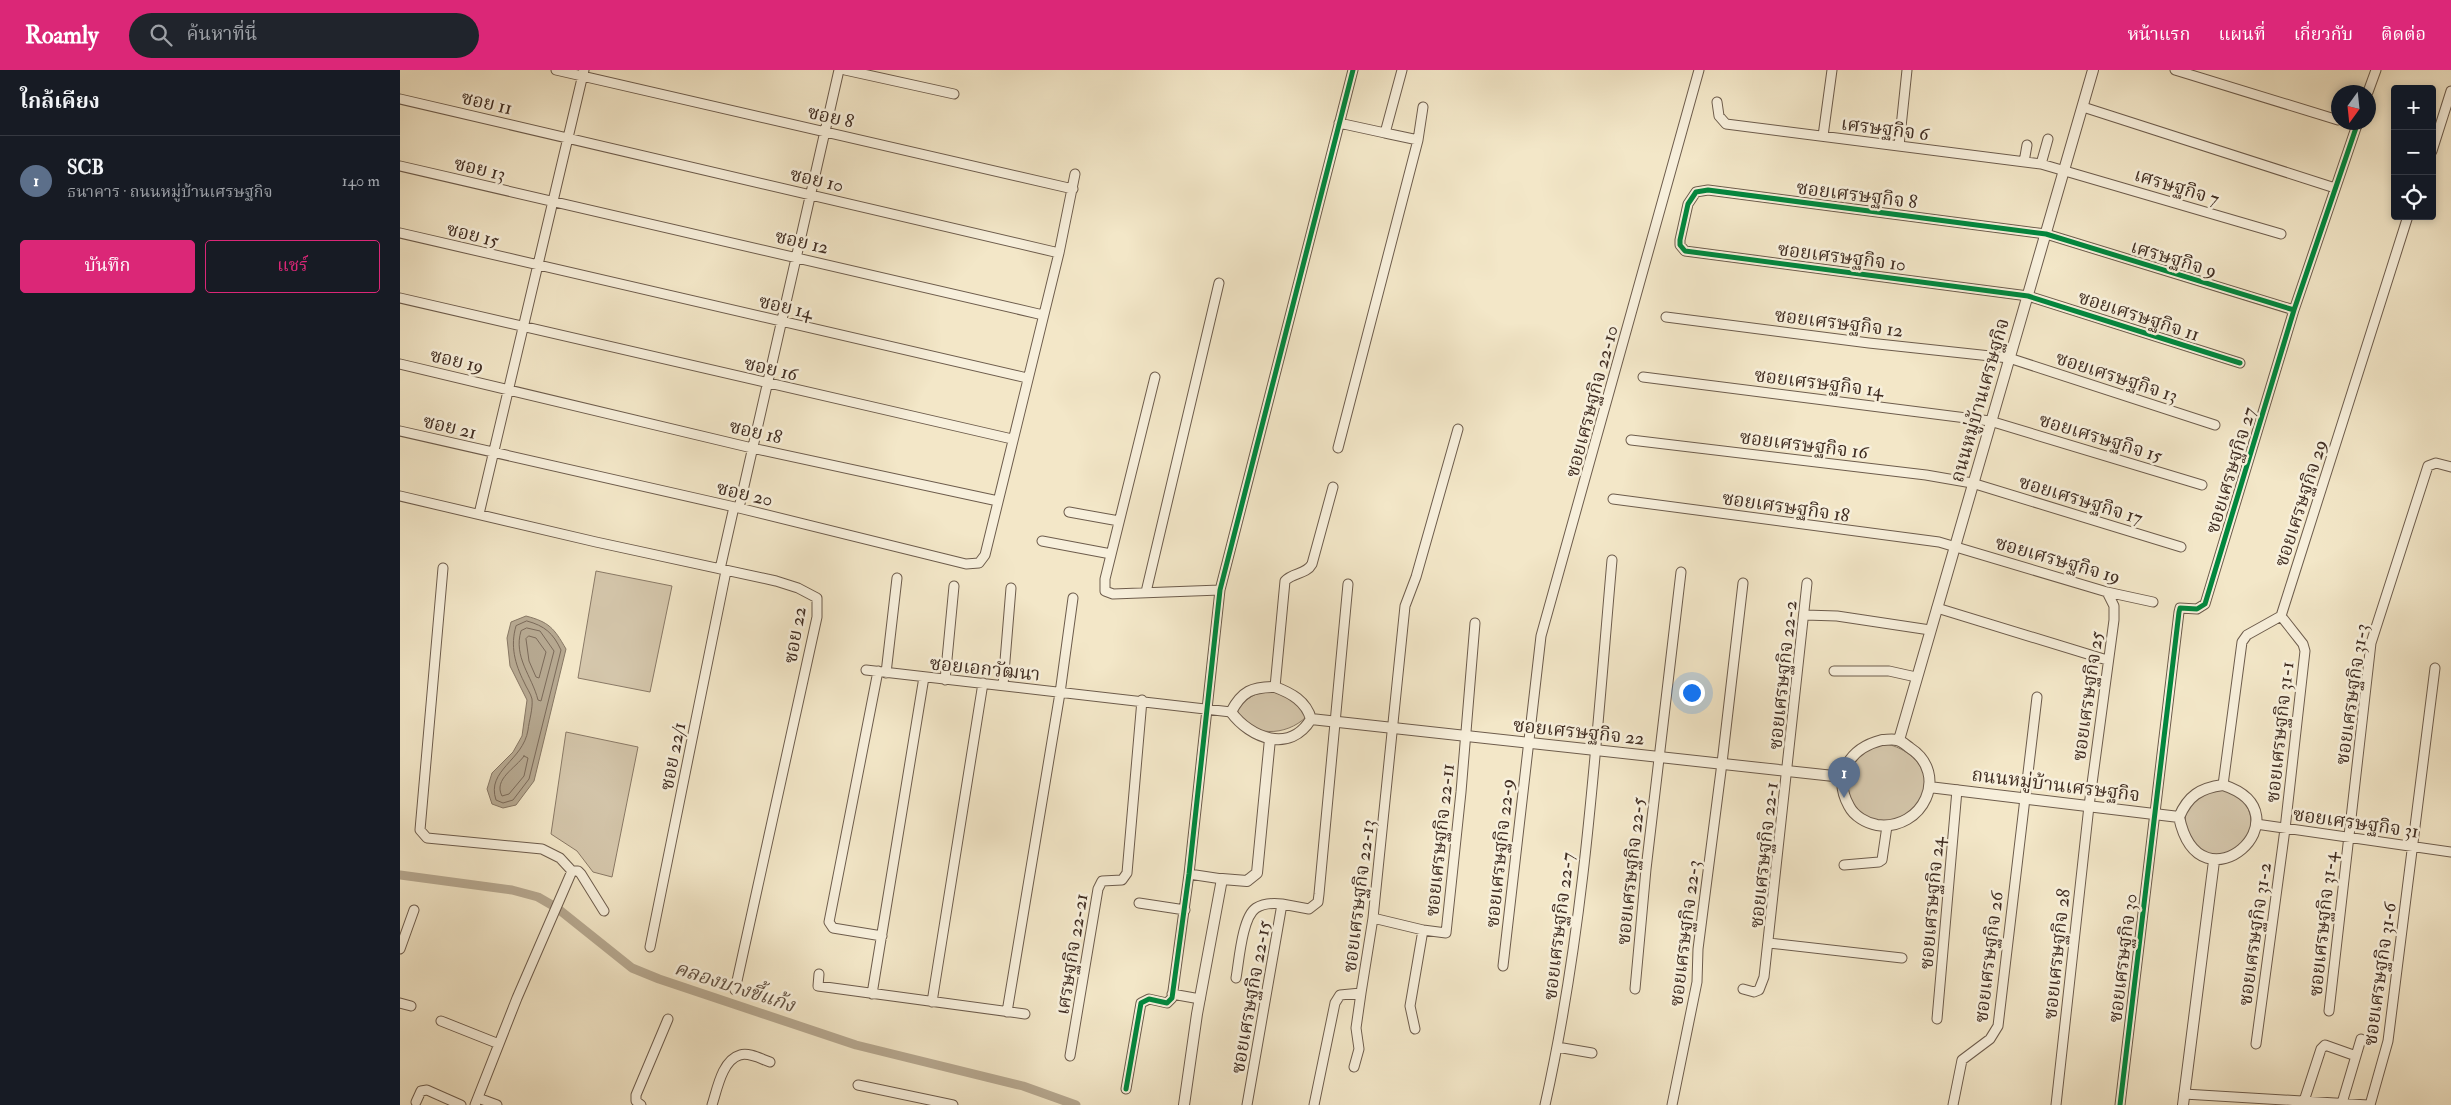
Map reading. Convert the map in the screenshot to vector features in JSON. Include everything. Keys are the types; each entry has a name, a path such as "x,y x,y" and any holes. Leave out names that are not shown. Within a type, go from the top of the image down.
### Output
{"street":[{"name":"ซอย 8","path":"556,70 583,73 1072,189"},
{"name":"ซอย 22/1","path":"650,947 723,570 798,257 839,70"},
{"path":"845,70 954,94"},
{"path":"1126,1089 1142,1003 1149,999 1167,1003 1172,994 1189,874 1220,590 1354,70"},
{"path":"1385,133 1402,70"},
{"name":"ซอยเศรษฐกิจ 22-10","path":"1527,743 1541,636 1699,70"},
{"path":"1823,136 1832,70"},
{"path":"1899,146 1907,70"},
{"name":"ถนนหมู่บ้านเศรษฐกิจ","path":"1898,740 2093,70"},
{"path":"2176,70 2331,118"},
{"path":"2371,85 2376,70"},
{"path":"479,514 492,452 583,73"},
{"path":"2436,138 2451,91"},
{"name":"ซอย 11","path":"400,99 567,138"},
{"name":"เศรษฐกิจ 6","path":"1717,102 1719,116 1726,124 2040,164 2064,169"},
{"path":"1338,448 1418,140 1423,107"},
{"path":"2083,107 2335,188"},
{"path":"1339,123 1418,140"},
{"name":"ซอยเศรษฐกิจ 27","path":"2154,814 2180,608 2197,609 2205,604 2294,310 2356,130"},
{"name":"ซอย 10","path":"567,138 1058,253"},
{"path":"2040,164 2048,139"},
{"path":"2024,162 2027,145"},
{"name":"ซอย 13","path":"400,166 553,202"},
{"name":"เศรษฐกิจ 7","path":"2064,169 2281,234"},
{"path":"998,501 1058,253 1075,174"},
{"name":"ซอยเศรษฐกิจ 8","path":"1684,220 1692,196 1696,192 1708,190 2046,234"},
{"name":"ซอย 12","path":"553,202 798,257 1043,316"},
{"name":"ซอยเศรษฐกิจ 10","path":"1684,220 1680,245 1685,251 1691,253 2028,296"},
{"name":"ซอยเศรษฐกิจ 29","path":"2281,616 2407,220"},
{"name":"ซอย 15","path":"400,233 538,266"},
{"name":"เศรษฐกิจ 9","path":"2046,234 2294,310"},
{"name":"ซอย 14","path":"538,266 1028,378"},
{"path":"1146,592 1219,283"},
{"name":"ซอยเศรษฐกิจ 11","path":"2028,296 2240,363"},
{"name":"ซอย 16","path":"400,298 1012,439"},
{"name":"ซอยเศรษฐกิจ 12","path":"1666,316 1869,343 2010,358"},
{"name":"ซอยเศรษฐกิจ 13","path":"2010,358 2215,425"},
{"name":"ซอย 19","path":"400,364 507,389"},
{"path":"1155,376 1104,586 1107,594 1220,590"},
{"name":"ซอยเศรษฐกิจ 14","path":"1643,377 1990,420"},
{"name":"ซอย 18","path":"507,389 752,448 998,501"},
{"name":"ซอยเศรษฐกิจ 15","path":"1990,420 2202,485"},
{"name":"ซอยเศรษฐกิจ 22-13","path":"1314,1105 1335,1003 1340,995 1361,993 1373,918 1394,728 1405,606 1421,559 1458,429"},
{"name":"ซอย 21","path":"400,431 492,452"},
{"name":"ซอยเศรษฐกิจ 16","path":"1631,440 1926,475 1972,483"},
{"name":"ซอย 20","path":"492,452 737,508 966,564 979,564 985,555 998,501"},
{"name":"ซอยเศรษฐกิจ 31-3","path":"2348,839 2374,631 2428,466 2436,464 2451,468"},
{"name":"ซอยเศรษฐกิจ 17","path":"1972,483 2181,546"},
{"path":"1275,687 1285,581 1292,575 1306,571 1312,564 1333,487"},
{"name":"ซอย 22","path":"400,496 798,588 817,598 818,606 735,990"},
{"name":"ซอยเศรษฐกิจ 18","path":"1613,499 1955,546"},
{"path":"1068,512 1119,521"},
{"path":"1042,541 1111,554"},
{"name":"ซอยเศรษฐกิจ 19","path":"1955,546 2107,592 2153,602"},
{"name":"ซอยเศรษฐกิจ 22-7","path":"1545,1105 1573,954 1595,751 1612,560"},
{"path":"443,568 420,830 427,838 542,849 560,858 572,871 578,871 604,911"},
{"name":"ซอยเศรษฐกิจ 22-5","path":"1635,989 1646,869 1681,572"},
{"path":"882,936 833,928 829,922 882,672 897,578"},
{"name":"ซอยเศรษฐกิจ 22-3","path":"1672,1105 1697,982 1698,949 1743,583"},
{"name":"ซอยเศรษฐกิจ 22-2","path":"1789,770 1807,583"},
{"path":"1335,722 1348,584"},
{"path":"945,680 954,586"},
{"path":"1003,685 1011,588"},
{"name":"ซอยเศรษฐกิจ 25","path":"2088,806 2114,613 2107,592"},
{"path":"1007,1012 1060,693 1073,598"},
{"path":"1937,608 2107,660"},
{"path":"1805,615 1838,616 1930,630"},
{"path":"2223,785 2242,642 2247,635 2281,616"},
{"name":"ซอยเศรษฐกิจ 31-1","path":"2281,616 2303,644 2305,651 2285,829"},
{"path":"1465,736 1475,623"},
{"name":"ซอยเศรษฐกิจ 31-6","path":"2369,1105 2388,1042 2435,668"},
{"name":"ซอยเอกวัฒนา","path":"866,670 1060,693 1142,700"},
{"path":"1834,671 1889,671 1916,677"},
{"path":"872,994 924,677"},
{"path":"932,1002 983,683"},
{"path":"1142,700 1231,712 1240,724 1251,732 1270,739 1283,738 1298,733 1305,728 1311,719 1308,710 1300,700 1275,687 1258,688 1240,696 1231,712"},
{"name":"ซอยเศรษฐกิจ 26","path":"1953,1105 1962,1060 1990,1039 1998,1026 2037,697"},
{"name":"เศรษฐกิจ 22-21","path":"1070,1056 1098,889 1102,881 1122,880 1127,873 1142,700"},
{"name":"ซอยเศรษฐกิจ 22","path":"1311,719 1843,777"},
{"name":"ซอยเศรษฐกิจ 22-15","path":"1247,1105 1282,904 1310,909 1318,902 1335,722"},
{"name":"ซอยเศรษฐกิจ 22-11","path":"1373,918 1423,930 1446,933 1465,736"},
{"path":"1189,874 1247,881 1257,873 1270,739"},
{"path":"1882,740 1898,740 1915,751 1926,768 1929,787 1925,803 1916,815 1903,823 1887,826 1873,824 1854,814 1844,793 1843,777 1847,764 1855,752 1868,744 1882,740"},
{"name":"ซอยเศรษฐกิจ 22-9","path":"1503,966 1527,743"},
{"name":"ซอยเศรษฐกิจ 22-1","path":"1743,989 1754,992 1762,988 1789,770"},
{"path":"2223,785 2237,790 2249,799 2256,812 2256,824 2254,833 2245,847 2234,856 2214,861 2191,846 2185,836 2179,817 2184,805 2195,793 2208,787 2223,785"},
{"name":"ถนนหมู่บ้านเศรษฐกิจ","path":"1929,787 2179,817"},
{"name":"ซอยเศรษฐกิจ 24","path":"1937,1019 1957,790"},
{"name":"ซอยเศรษฐกิจ 28","path":"2056,1105 2088,806"},
{"name":"ซอยเศรษฐกิจ 30","path":"2120,1105 2154,814"},
{"name":"ซอยเศรษฐกิจ 31","path":"2256,824 2348,839 2451,852"},
{"path":"1844,865 1879,862 1882,860 1887,826"},
{"name":"ซอยเศรษฐกิจ 31-2","path":"2256,1044 2285,829"},
{"name":"ซอยเศรษฐกิจ 31-4","path":"2329,1011 2348,839"},
{"path":"2183,1105 2214,861"},
{"path":"497,1105 476,1101 572,871"},
{"path":"1184,1105 1200,999 1222,879"},
{"path":"1139,903 1184,910"},
{"path":"1236,978 1246,923 1251,913 1264,905 1282,904"},
{"path":"400,949 414,910"},
{"path":"1415,1028 1410,1006 1423,930"},
{"name":"ซอยเศรษฐกิจ 22-1","path":"1769,943 1902,958"},
{"path":"819,974 818,986 1025,1014"},
{"path":"1354,1067 1359,1049 1356,1028 1361,993"},
{"path":"1172,994 1200,999"},
{"path":"400,1003 411,1006"},
{"path":"641,1105 636,1101 636,1095 668,1018"},
{"path":"441,1021 499,1044"},
{"path":"2342,1104 2361,1039"},
{"path":"2304,1101 2321,1049 2325,1045 2356,1056"},
{"path":"1557,1047 1592,1053"},
{"path":"712,1105 723,1073 734,1058 740,1055 748,1055 770,1062"},
{"path":"858,1085 932,1103 953,1105"},
{"path":"416,1102 421,1091 428,1090 461,1105"},
{"path":"2184,1094 2369,1105"}],"shaded area":[{"path":"596,571 672,586 650,692 578,678"},
{"path":"1272,691 1292,700 1306,717 1289,728 1279,731 1269,732 1250,726 1237,710 1252,696"},
{"path":"566,732 638,747 612,877 593,872 577,851 551,834"},
{"path":"1886,744 1906,752 1914,759 1924,776 1925,785 1923,795 1907,815 1895,821 1881,822 1861,815 1852,807 1846,775 1851,763 1861,754 1873,747"},
{"path":"2218,789 2231,792 2241,799 2248,809 2251,822 2248,835 2241,845 2231,852 2218,855 2205,852 2195,845 2188,835 2185,822 2188,809 2195,799 2205,792"}],"water":[{"path":"526,616 550,627 566,649 534,781 516,805 503,808 492,804 487,789 492,773 513,752 522,736 527,700 510,666 507,638 511,622"}],"waterway":[{"name":"คลองบางขี้แก้ง","path":"400,875 512,890 538,897 557,908 632,968 659,979 856,1045 1023,1086 1076,1105"}],"cycle path":[{"path":"1126,1089 1141,1003 1149,999 1167,1003 1172,998 1189,874 1220,590 1353,70"},
{"path":"2120,1105 2179,612 2180,608 2197,609 2205,604 2294,310 2355,130"},
{"path":"2240,363 2028,296 1685,251 1680,245 1680,240 1688,204 1696,192 1708,190 2046,234 2294,310"}],"place":[{"name":"SCB","path":"1844,798"}]}
